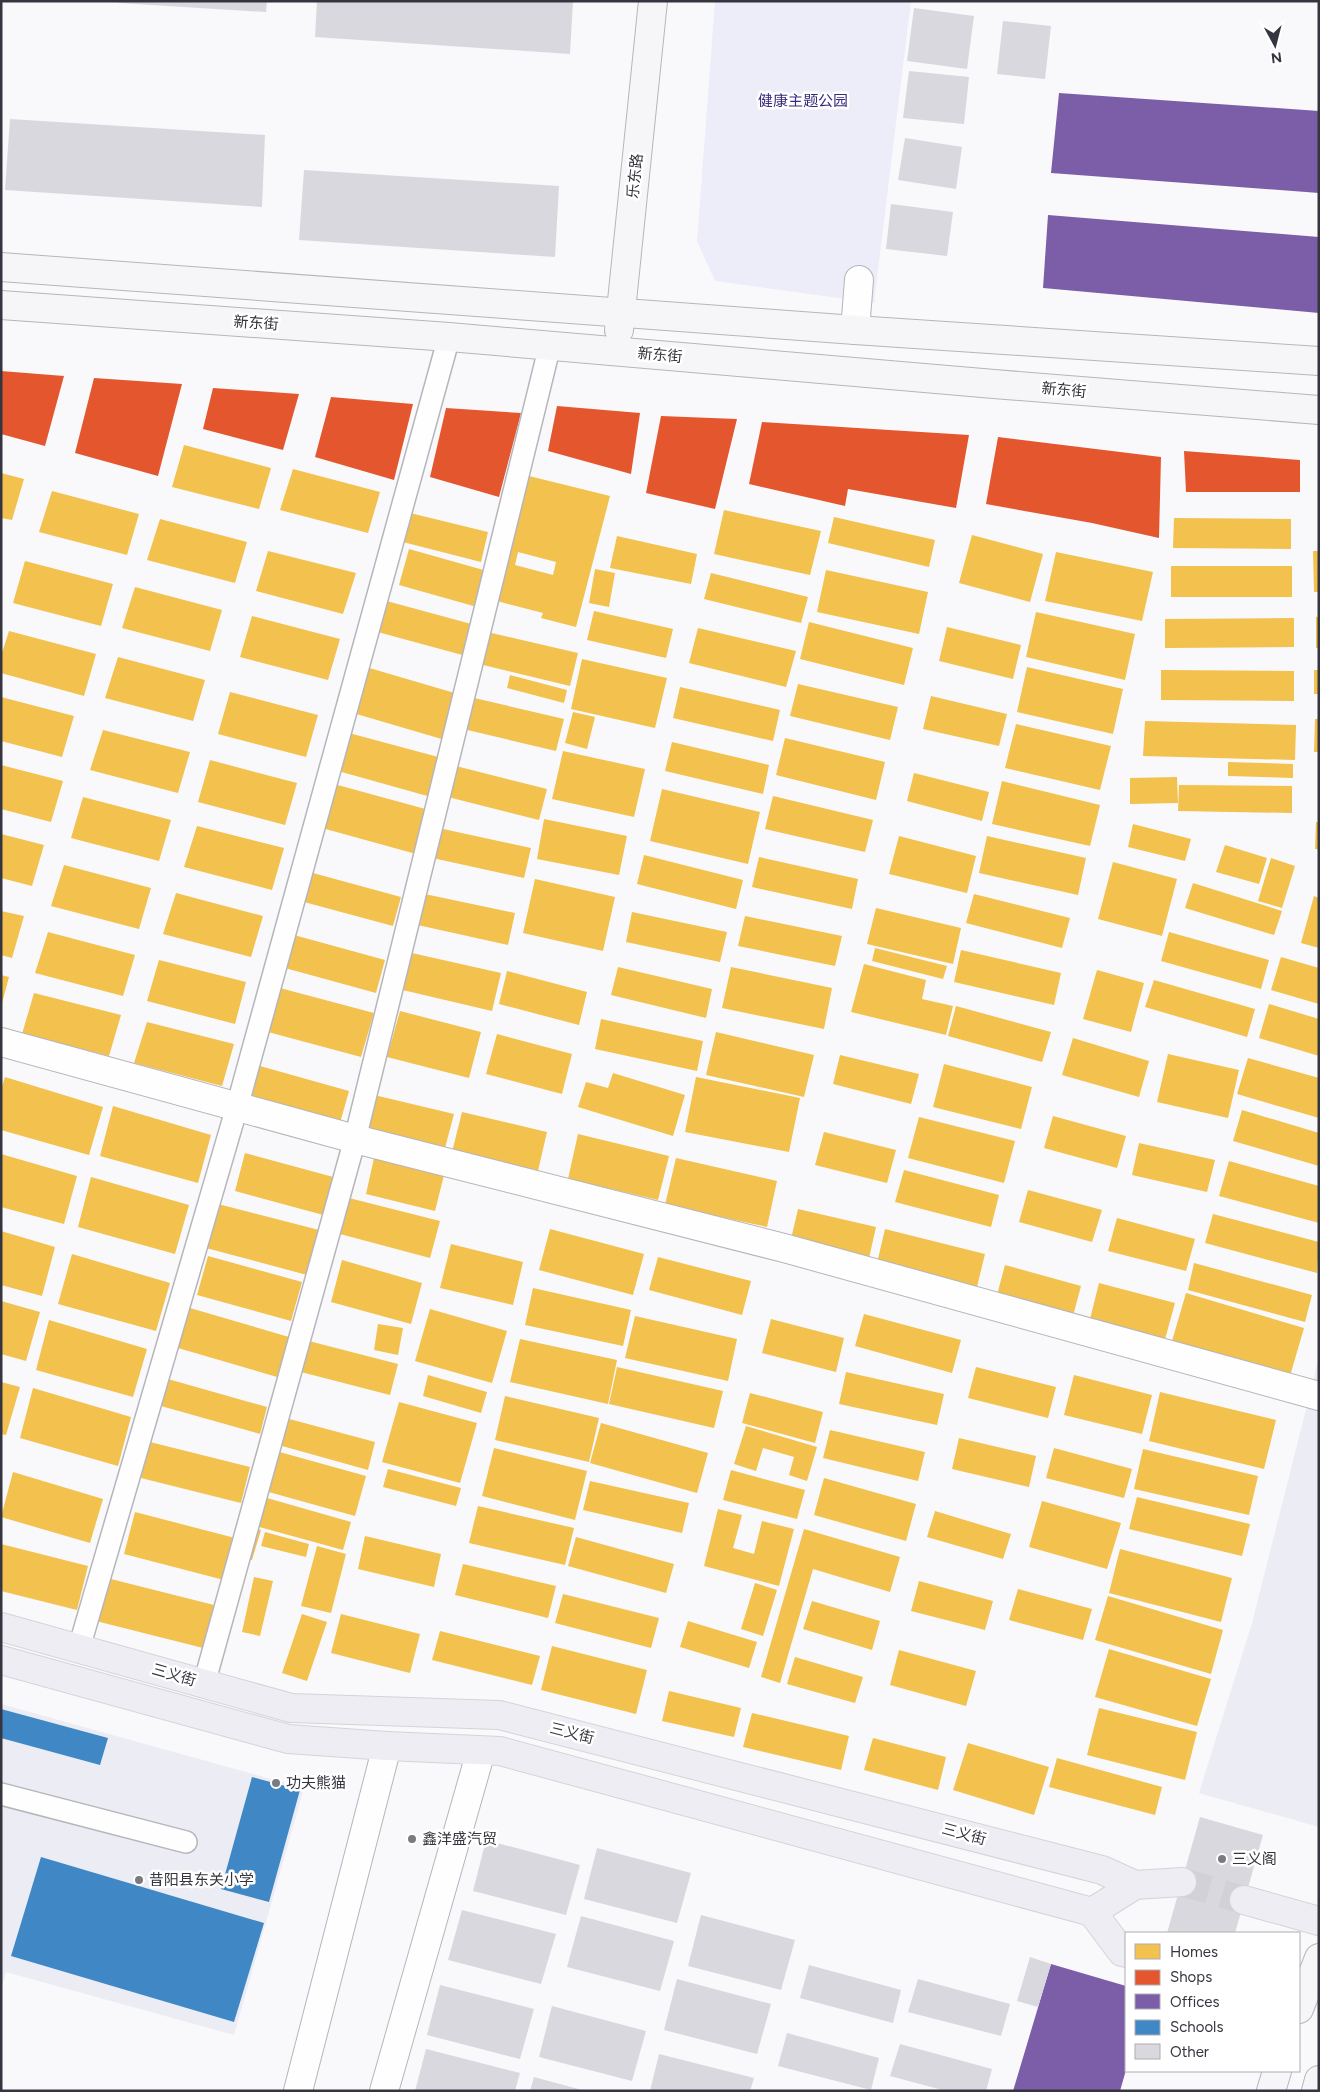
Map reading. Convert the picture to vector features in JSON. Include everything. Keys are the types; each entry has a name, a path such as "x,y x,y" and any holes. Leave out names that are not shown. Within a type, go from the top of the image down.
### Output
{"main road":[{"name":"乐东路","path":"617,351 653,1"},
{"path":"1,267 854,330 1319,362"},
{"name":"新东街","path":"1,305 449,336 994,384 1319,410"},
{"name":"三义街","path":"1,1627 291,1708 499,1715 1102,1870 1135,1885 1182,1882"},
{"name":"三义街","path":"1,1660 288,1739 500,1751 1092,1912 1135,1885"},
{"path":"1244,1900 1319,1921"},
{"path":"1092,1912 1122,1952 1125,1953"},
{"path":"1300,2006 1319,1958"},
{"path":"1271,2091 1276,2072"},
{"path":"1316,2091 1319,2080"}],"street":[{"path":"854,330 859,280"},
{"path":"1,1042 355,1139 784,1248 1319,1396"},
{"path":"298,2091 387,1746"},
{"path":"384,2091 481,1750"}],"lane":[{"path":"79,1648 237,1107 449,336"},
{"path":"204,1684 355,1139 550,345"},
{"path":"1,1794 186,1842"}],"shaded area":[{"path":"1319,1358 1319,1827 1199,1793 1252,1623"},
{"name":"昔阳县东关小学","path":"1,1704 304,1788 234,2035 6,1972 1,1989"}],"green space":[{"name":"健康主题公园","path":"715,1 911,1 874,303 715,281 697,241"}],"building: Homes":[{"path":"184,445 271,468 259,509 172,487"},
{"path":"293,469 380,492 368,533 280,510"},
{"path":"1,473 24,479 12,520 1,518"},
{"path":"525,475 610,496 576,627 541,618 543,613 493,600","holes":["518,552 556,562 553,575 515,565"]},
{"path":"52,491 139,514 127,555 39,532"},
{"path":"724,510 821,531 810,575 714,554"},
{"path":"406,512 488,532 481,562 399,541"},
{"path":"834,517 935,540 929,567 828,543"},
{"path":"1174,518 1291,519 1291,549 1173,548"},
{"path":"160,519 247,542 235,583 147,560"},
{"path":"972,535 1043,554 1030,602 959,583"},
{"path":"617,536 697,554 691,584 610,568"},
{"path":"409,549 487,571 477,607 399,585"},
{"path":"268,551 356,573 343,614 256,591"},
{"path":"1313,551 1319,551 1319,592 1314,592"},
{"path":"1056,552 1153,572 1142,621 1045,601"},
{"path":"25,561 113,584 101,626 13,603"},
{"path":"1171,566 1292,566 1292,597 1171,597"},
{"path":"595,569 615,573 609,607 589,603"},
{"path":"826,570 928,592 919,634 817,612"},
{"path":"711,573 808,597 801,623 704,599"},
{"path":"135,587 222,610 210,651 122,628"},
{"path":"383,600 475,625 466,656 374,631"},
{"path":"594,611 673,629 666,658 587,640"},
{"path":"1036,612 1135,634 1125,680 1026,657"},
{"path":"252,616 340,639 328,680 240,657"},
{"path":"1316,617 1319,617 1319,648 1316,648"},
{"path":"1294,618 1294,647 1165,648 1165,619"},
{"path":"809,622 913,648 904,685 800,659"},
{"path":"947,627 1021,645 1013,679 939,661"},
{"path":"698,628 796,651 786,687 689,663"},
{"path":"9,631 96,654 84,696 1,673 1,656"},
{"path":"487,632 578,653 570,686 479,664"},
{"path":"118,657 205,680 193,721 105,698"},
{"path":"582,659 667,678 655,728 571,709"},
{"path":"366,667 458,694 445,740 353,713"},
{"path":"1027,667 1123,689 1113,734 1017,712"},
{"path":"1161,670 1294,671 1294,701 1161,700"},
{"path":"1314,670 1319,670 1319,694 1314,694"},
{"path":"510,675 567,690 564,703 507,688"},
{"path":"798,684 898,707 890,740 790,716"},
{"path":"680,687 780,710 773,741 673,718"},
{"path":"230,692 318,715 306,757 218,734"},
{"path":"931,696 1007,714 999,746 923,729"},
{"path":"1,697 74,716 62,757 1,741"},
{"path":"470,697 564,719 556,751 463,729"},
{"path":"573,712 595,717 587,749 565,743"},
{"path":"1315,719 1319,719 1319,752 1314,752"},
{"path":"1145,721 1296,725 1295,760 1143,756"},
{"path":"1016,724 1111,746 1100,790 1005,768"},
{"path":"103,730 190,752 178,793 90,770"},
{"path":"349,733 442,758 431,797 338,771"},
{"path":"785,738 885,762 876,800 776,775"},
{"path":"672,742 769,765 763,794 665,771"},
{"path":"563,751 645,769 634,817 552,799"},
{"path":"210,760 297,783 285,825 198,802"},
{"path":"1228,762 1293,764 1293,778 1228,776"},
{"path":"1,765 63,781 51,822 1,809"},
{"path":"452,765 547,789 539,820 444,796"},
{"path":"914,773 989,792 982,821 907,801"},
{"path":"1177,777 1178,803 1130,804 1130,778"},
{"path":"1002,781 1100,805 1090,846 992,824"},
{"path":"334,784 429,810 416,854 322,828"},
{"path":"1179,785 1292,786 1292,813 1178,811"},
{"path":"662,789 760,812 748,864 650,841"},
{"path":"773,796 873,820 865,852 765,829"},
{"path":"83,797 171,820 159,861 71,838"},
{"path":"544,819 627,836 619,875 537,859"},
{"path":"1316,822 1319,822 1319,849 1315,849"},
{"path":"1133,824 1191,839 1185,861 1128,847"},
{"path":"197,826 284,848 272,890 184,867"},
{"path":"434,827 531,848 524,878 428,857"},
{"path":"1,834 44,845 32,886 1,878"},
{"path":"899,836 976,856 967,893 889,874"},
{"path":"987,836 1086,858 1078,895 979,873"},
{"path":"1225,845 1267,858 1259,884 1216,872"},
{"path":"644,855 743,880 736,909 637,884"},
{"path":"759,857 858,879 852,909 752,887"},
{"path":"1271,858 1295,866 1282,908 1258,901"},
{"path":"1113,862 1177,879 1162,936 1098,919"},
{"path":"64,865 151,888 139,929 51,906"},
{"path":"313,873 401,897 393,926 304,902"},
{"path":"535,879 615,897 603,951 523,933"},
{"path":"1193,883 1282,911 1274,935 1185,908"},
{"path":"176,893 263,916 251,957 163,934"},
{"path":"420,893 515,913 508,945 413,924"},
{"path":"974,894 1070,918 1062,948 966,923"},
{"path":"1314,896 1319,898 1319,948 1301,943"},
{"path":"876,908 961,928 953,964 867,944"},
{"path":"1,911 24,916 12,958 1,955"},
{"path":"632,912 727,932 720,962 626,942"},
{"path":"745,916 842,936 835,966 738,946"},
{"path":"48,932 135,955 123,996 35,973"},
{"path":"1169,932 1269,960 1261,989 1161,961"},
{"path":"294,935 385,960 376,993 285,968"},
{"path":"875,948 947,966 943,979 872,961"},
{"path":"961,950 1061,973 1054,1005 954,982"},
{"path":"403,951 501,973 492,1011 394,988"},
{"path":"1281,957 1319,968 1319,1004 1271,990"},
{"path":"159,960 246,982 235,1024 147,1001"},
{"path":"864,964 926,980 922,999 953,1006 946,1035 851,1012"},
{"path":"618,967 712,989 706,1018 611,995"},
{"path":"731,967 832,988 824,1029 722,1008"},
{"path":"1097,970 1144,983 1131,1032 1083,1019"},
{"path":"507,971 587,992 579,1025 499,1004"},
{"path":"1,975 9,977 2,1003 1,1002"},
{"path":"1154,980 1255,1009 1247,1037 1145,1007"},
{"path":"280,988 374,1013 361,1057 268,1032"},
{"path":"34,993 121,1015 109,1056 22,1034"},
{"path":"1269,1004 1319,1019 1319,1056 1259,1038"},
{"path":"956,1006 1051,1032 1042,1062 948,1036"},
{"path":"400,1011 481,1032 469,1078 387,1057"},
{"path":"601,1019 703,1041 697,1071 595,1049"},
{"path":"147,1022 234,1044 222,1086 134,1063"},
{"path":"716,1032 814,1055 804,1097 706,1075"},
{"path":"497,1034 572,1054 562,1094 486,1074"},
{"path":"1073,1038 1149,1061 1139,1097 1062,1075"},
{"path":"1168,1054 1239,1070 1228,1118 1157,1102"},
{"path":"840,1055 919,1074 911,1104 833,1084"},
{"path":"1248,1058 1319,1078 1319,1118 1237,1094"},
{"path":"944,1064 1032,1087 1021,1129 933,1107"},
{"path":"260,1066 349,1091 340,1123 252,1097"},
{"path":"613,1073 685,1095 673,1136 578,1107 586,1082 608,1088"},
{"path":"5,1077 103,1107 89,1155 1,1130 1,1090"},
{"path":"696,1077 800,1098 789,1152 685,1132"},
{"path":"370,1094 454,1114 445,1148 362,1128"},
{"path":"113,1106 211,1135 198,1183 100,1156"},
{"path":"1242,1110 1319,1133 1319,1166 1233,1141"},
{"path":"462,1112 547,1132 537,1175 451,1156"},
{"path":"1053,1116 1126,1136 1117,1168 1044,1148"},
{"path":"919,1117 1015,1141 1004,1183 908,1158"},
{"path":"824,1132 896,1150 887,1183 815,1165"},
{"path":"578,1134 669,1156 658,1200 568,1179"},
{"path":"1139,1143 1215,1160 1207,1192 1132,1175"},
{"path":"245,1153 337,1178 327,1216 235,1191"},
{"path":"1,1154 77,1176 64,1224 1,1207"},
{"path":"374,1158 444,1175 435,1211 366,1194"},
{"path":"676,1158 777,1181 767,1227 665,1205"},
{"path":"1229,1161 1319,1186 1319,1223 1219,1196"},
{"path":"904,1170 999,1195 991,1227 895,1202"},
{"path":"91,1177 189,1205 175,1254 78,1227"},
{"path":"1028,1190 1102,1210 1092,1242 1019,1222"},
{"path":"349,1198 440,1221 430,1258 340,1234"},
{"path":"218,1204 319,1230 307,1275 206,1248"},
{"path":"798,1209 876,1227 869,1258 791,1239"},
{"path":"1213,1214 1319,1242 1317,1273 1205,1243"},
{"path":"1117,1218 1195,1239 1186,1271 1108,1251"},
{"path":"550,1229 644,1254 633,1295 539,1270"},
{"path":"885,1229 985,1254 977,1287 877,1263"},
{"path":"1,1231 55,1247 42,1296 1,1285"},
{"path":"451,1244 523,1262 513,1305 440,1288"},
{"path":"72,1254 170,1283 156,1331 58,1304"},
{"path":"208,1256 302,1282 291,1321 197,1295"},
{"path":"658,1257 751,1281 742,1315 649,1290"},
{"path":"342,1260 422,1283 411,1324 331,1302"},
{"path":"1194,1263 1312,1295 1305,1322 1188,1290"},
{"path":"1005,1265 1081,1286 1073,1316 997,1295"},
{"path":"1099,1283 1175,1303 1164,1343 1089,1323"},
{"path":"533,1288 631,1310 623,1346 525,1325"},
{"path":"1186,1293 1304,1328 1290,1376 1172,1341"},
{"path":"1,1301 40,1312 26,1361 1,1354"},
{"path":"190,1308 289,1337 277,1377 178,1348"},
{"path":"430,1309 507,1331 492,1383 415,1361"},
{"path":"864,1314 961,1340 952,1373 855,1346"},
{"path":"635,1316 737,1339 728,1381 625,1358"},
{"path":"771,1319 844,1338 836,1372 762,1353"},
{"path":"49,1320 147,1349 133,1397 36,1370"},
{"path":"378,1324 403,1328 398,1355 374,1350"},
{"path":"520,1339 617,1360 608,1404 510,1382"},
{"path":"305,1340 398,1364 390,1395 297,1371"},
{"path":"617,1367 723,1391 714,1428 609,1404"},
{"path":"976,1367 1056,1387 1048,1418 968,1398"},
{"path":"846,1372 944,1394 937,1425 839,1404"},
{"path":"428,1375 487,1392 481,1413 423,1396"},
{"path":"1074,1375 1152,1395 1142,1434 1064,1415"},
{"path":"168,1379 267,1407 260,1434 161,1406"},
{"path":"1,1382 20,1387 6,1435 1,1434"},
{"path":"33,1388 131,1417 118,1466 20,1438"},
{"path":"1160,1392 1276,1420 1264,1469 1149,1441"},
{"path":"750,1393 823,1412 815,1443 742,1423"},
{"path":"505,1396 599,1418 589,1462 495,1440"},
{"path":"399,1402 477,1423 460,1483 382,1462"},
{"path":"282,1417 375,1442 368,1470 275,1444"},
{"path":"601,1423 708,1453 697,1493 590,1463"},
{"path":"746,1426 817,1447 807,1481 789,1475 794,1457 763,1448 756,1471 734,1464"},
{"path":"830,1430 925,1452 918,1481 823,1458"},
{"path":"959,1438 1036,1456 1029,1487 952,1469"},
{"path":"150,1442 250,1467 241,1503 141,1478"},
{"path":"494,1448 587,1471 575,1520 482,1496"},
{"path":"1054,1448 1132,1469 1124,1498 1046,1478"},
{"path":"1143,1449 1258,1476 1249,1515 1134,1489"},
{"path":"276,1451 366,1476 355,1516 265,1491"},
{"path":"388,1469 461,1488 456,1506 383,1487"},
{"path":"731,1470 805,1490 797,1519 723,1500"},
{"path":"13,1472 103,1499 90,1543 1,1517"},
{"path":"824,1478 916,1504 906,1541 814,1515"},
{"path":"590,1481 689,1503 682,1533 583,1510"},
{"path":"260,1496 351,1522 343,1550 252,1525"},
{"path":"1137,1497 1250,1524 1242,1556 1129,1529"},
{"path":"1042,1501 1121,1523 1107,1569 1029,1547"},
{"path":"478,1506 574,1528 565,1565 469,1543"},
{"path":"718,1509 742,1515 733,1548 754,1554 762,1521 794,1529 779,1586 704,1566"},
{"path":"935,1511 1011,1534 1003,1559 927,1537"},
{"path":"135,1512 235,1538 224,1580 124,1554"},
{"path":"251,1527 261,1530 252,1560 241,1556"},
{"path":"804,1529 900,1557 890,1592 813,1569 780,1683 761,1677"},
{"path":"265,1532 309,1544 306,1557 261,1546"},
{"path":"365,1536 441,1554 434,1587 358,1569"},
{"path":"576,1537 674,1564 666,1593 568,1566"},
{"path":"1,1544 88,1566 77,1610 1,1591"},
{"path":"317,1546 346,1554 331,1613 301,1606"},
{"path":"1120,1549 1232,1578 1221,1622 1109,1593"},
{"path":"463,1564 556,1586 548,1618 455,1595"},
{"path":"254,1577 273,1581 260,1636 242,1632"},
{"path":"107,1578 214,1605 203,1648 96,1621"},
{"path":"919,1581 993,1601 985,1630 911,1611"},
{"path":"755,1583 777,1590 763,1636 741,1629"},
{"path":"1018,1589 1092,1609 1083,1640 1009,1620"},
{"path":"563,1594 659,1618 651,1648 555,1623"},
{"path":"1108,1596 1223,1630 1211,1674 1095,1640"},
{"path":"812,1601 880,1621 872,1650 803,1629"},
{"path":"302,1614 327,1622 307,1681 282,1673"},
{"path":"341,1614 420,1634 410,1673 331,1653"},
{"path":"688,1621 757,1642 749,1668 680,1647"},
{"path":"440,1631 540,1656 532,1685 432,1660"},
{"path":"552,1646 647,1670 636,1714 541,1690"},
{"path":"1109,1649 1211,1679 1197,1726 1095,1697"},
{"path":"899,1650 976,1671 966,1706 890,1685"},
{"path":"795,1657 863,1677 855,1703 787,1684"},
{"path":"669,1691 741,1708 734,1737 662,1721"},
{"path":"1099,1708 1197,1732 1185,1780 1087,1755"},
{"path":"752,1713 849,1736 841,1770 743,1747"},
{"path":"873,1738 946,1757 938,1790 864,1770"},
{"path":"968,1743 1049,1767 1034,1815 953,1790"},
{"path":"1057,1758 1162,1787 1155,1815 1049,1787"}],"building: Shops":[{"path":"1,371 64,376 45,446 1,434"},
{"path":"94,378 182,384 158,476 75,453"},
{"path":"213,388 299,394 283,450 203,429"},
{"path":"331,397 413,404 394,480 315,457"},
{"path":"557,406 640,413 631,474 548,451"},
{"path":"446,408 521,413 499,497 430,477"},
{"path":"661,416 737,419 715,509 646,493"},
{"path":"762,422 969,435 956,508 848,489 845,506 749,484"},
{"path":"998,437 1161,457 1159,538 1092,523 986,504"},
{"path":"1184,451 1300,460 1300,492 1186,492"}],"building: Offices":[{"path":"1059,93 1319,111 1319,193 1051,173"},
{"path":"1048,215 1319,237 1319,313 1043,288"},
{"path":"1051,1964 1125,1986 1125,2072 1120,2091 1013,2091"}],"building: Schools":[{"path":"1,1709 108,1738 100,1765 1,1738"},
{"path":"252,1777 300,1790 269,1902 221,1889"},
{"path":"41,1857 264,1923 234,2022 11,1956"}],"building: Other":[{"path":"119,1 267,1 266,12 119,3"},
{"path":"317,1 573,1 570,54 315,37"},
{"path":"914,8 974,16 967,69 907,61"},
{"path":"1003,21 1051,26 1045,79 997,74"},
{"path":"909,71 969,77 964,124 903,118"},
{"path":"10,119 265,135 262,207 5,190"},
{"path":"905,138 962,147 956,189 898,180"},
{"path":"304,170 559,186 555,257 299,240"},
{"path":"891,204 953,212 947,256 886,249"},
{"name":"三义阁","path":"1200,1817 1263,1835 1235,1932 1167,1932"},
{"path":"486,1840 580,1865 566,1915 473,1891"},
{"path":"597,1848 691,1873 677,1923 584,1899"},
{"path":"462,1910 556,1934 541,1984 448,1960"},
{"path":"701,1915 795,1940 781,1990 688,1966"},
{"path":"581,1916 674,1941 660,1991 567,1967"},
{"path":"1030,1957 1051,1964 1038,2007 1017,2001"},
{"path":"809,1965 901,1990 893,2023 800,1998"},
{"path":"677,1979 771,2004 757,2054 664,2030"},
{"path":"918,1979 1010,2004 1001,2036 908,2012"},
{"path":"440,1985 534,2009 520,2059 427,2035"},
{"path":"552,2006 646,2031 632,2081 539,2057"},
{"path":"787,2033 879,2058 871,2090 778,2066"},
{"path":"900,2044 992,2069 986,2091 946,2091 890,2076"},
{"path":"426,2049 520,2073 515,2091 415,2091"},
{"path":"659,2054 754,2078 750,2091 650,2091"},
{"path":"534,2077 582,2090 582,2091 530,2091"}],"tunnel":[{"path":"1182,1882 1244,1900"}],"place":[{"name":"功夫熊猫","path":"276,1783"},
{"name":"鑫洋盛汽贸","path":"412,1839"},
{"name":"三义阁","path":"1222,1859"},
{"name":"昔阳县东关小学","path":"139,1880"}]}
